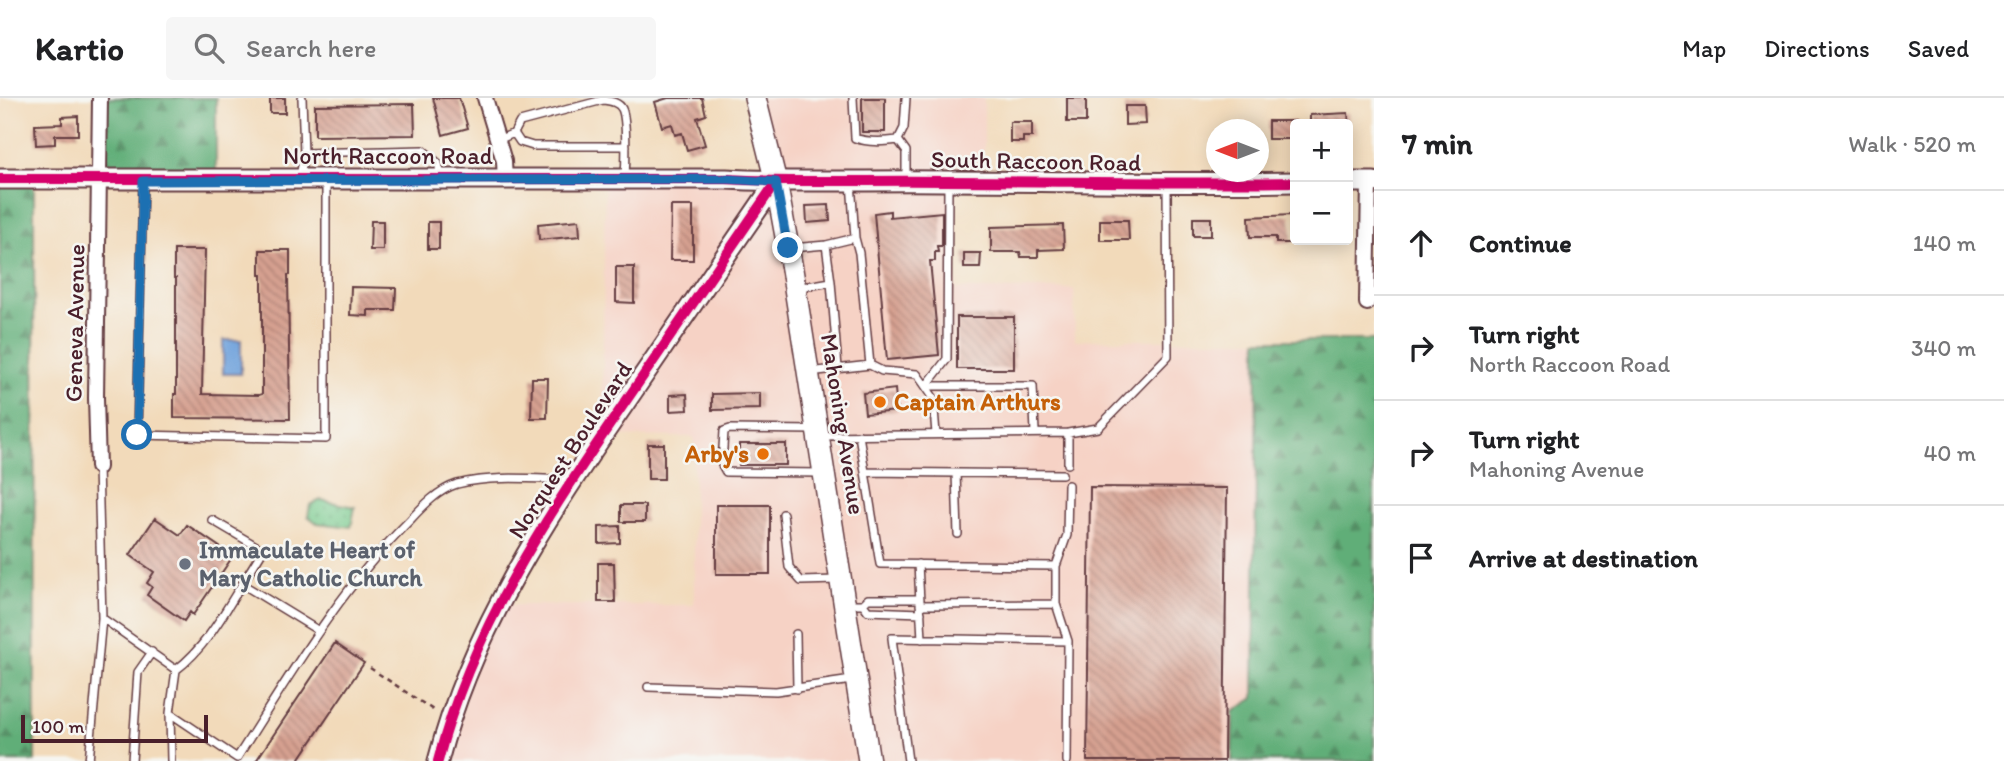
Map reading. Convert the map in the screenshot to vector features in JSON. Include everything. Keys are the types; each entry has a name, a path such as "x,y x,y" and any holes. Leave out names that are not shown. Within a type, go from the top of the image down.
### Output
{"main road":[{"name":"Mahoning Avenue","path":"755,98 776,182 788,248 841,580 854,604 856,679 869,761"}],"street":[{"name":"Geneva Avenue","path":"98,467 96,398 100,98"},
{"path":"485,98 504,161 505,181"},
{"name":"North Raccoon Road","path":"0,179 726,179 776,182"},
{"path":"1353,182 1371,181 1367,303"},
{"name":"South Raccoon Road","path":"776,182 1290,182"},
{"name":"Norquest Boulevard","path":"438,761 462,683 480,639 527,553 573,480 776,182"}],"lane":[{"path":"299,180 304,153 302,98"},
{"path":"853,98 855,138 864,141 898,140"},
{"path":"898,140 904,128 906,98"},
{"path":"498,140 514,133 520,122 603,100 616,102 622,109 626,146 625,180"},
{"path":"514,133 520,142 533,146 626,146"},
{"path":"898,140 906,151 906,181"},
{"path":"304,153 423,150 438,163 442,180"},
{"path":"143,181 137,435 326,439 326,180"},
{"path":"851,180 870,365"},
{"path":"926,386 947,359 948,181"},
{"path":"824,473 726,472 722,465 724,431 730,429 859,435 1068,433 1098,428 1168,356 1167,184"},
{"path":"788,248 826,245 855,238"},
{"path":"826,245 838,368"},
{"path":"795,288 831,282"},
{"path":"808,372 870,365 882,371 917,374 933,397 936,434"},
{"path":"926,386 1033,386 1035,432"},
{"path":"1068,433 1068,464"},
{"path":"859,435 880,564 1056,566"},
{"path":"89,761 102,618 98,467"},
{"path":"865,472 1062,474"},
{"path":"956,472 958,534"},
{"path":"170,713 237,758 342,596 430,499 455,485 490,480 573,480"},
{"path":"1067,761 1068,641 1056,604 1056,566 1067,535 1068,485"},
{"path":"783,514 789,567 801,581 841,580"},
{"path":"171,761 170,713 176,670 193,657 262,550 212,520"},
{"path":"918,564 922,639"},
{"path":"242,584 319,631"},
{"path":"854,604 868,599 920,606"},
{"path":"854,604 868,611 920,606 1056,604"},
{"path":"102,618 176,670"},
{"path":"796,634 797,689"},
{"path":"908,761 892,638 1068,641"},
{"path":"132,761 138,673 152,652"},
{"path":"648,687 776,691 856,679"}],"path":[{"path":"370,668 433,710"}],"shaded area":[{"path":"755,98 984,98 984,181 956,181 956,289 1074,289 1075,340 1257,340 1254,699 1233,712 1232,761 438,761 498,605 694,605 694,437 602,436 605,180 776,182"}],"green space":[{"path":"100,98 216,98 216,180 99,179"},
{"path":"0,179 34,179 35,761 0,761"},
{"path":"1257,340 1374,340 1374,761 1232,761 1233,712 1254,698"},
{"path":"321,500 355,507 351,527 317,523 308,516 310,505"}],"water":[{"path":"223,340 241,340 241,374 223,374"}],"building":[{"path":"270,98 285,98 285,113 270,113"},
{"path":"433,98 459,98 468,128 443,135"},
{"path":"668,98 702,98 706,115 697,118 705,145 687,150 682,133 675,135 672,124 662,127 655,102"},
{"path":"862,98 885,98 885,132 862,132"},
{"path":"1067,98 1086,98 1086,122 1067,122"},
{"path":"414,104 415,135 315,136 315,105"},
{"path":"1125,106 1145,106 1146,124 1125,125"},
{"path":"1348,113 1349,119 1310,119 1310,115"},
{"path":"78,116 78,135 55,135 55,144 36,145 35,125 62,124 62,117"},
{"path":"1269,121 1290,121 1290,139 1269,139"},
{"path":"1010,122 1032,122 1032,137 1023,137 1023,142 1010,142"},
{"path":"829,205 830,221 807,223 806,206"},
{"path":"671,206 693,206 693,260 670,260"},
{"path":"890,211 890,217 942,212 942,246 937,246 935,261 930,261 939,355 887,360 874,213"},
{"path":"1290,215 1290,243 1276,243 1276,237 1250,237 1249,217"},
{"path":"1193,218 1211,218 1211,236 1193,236"},
{"path":"579,220 580,236 539,240 538,224"},
{"path":"1100,220 1128,220 1129,240 1100,240"},
{"path":"371,221 383,221 383,250 370,250"},
{"path":"428,222 439,222 439,249 428,249"},
{"path":"1063,225 1064,249 1038,250 1038,257 1021,257 1020,252 991,252 991,227"},
{"path":"174,250 205,250 202,394 259,395 262,394 260,250 290,250 290,419 174,418"},
{"path":"964,253 981,253 980,268 964,268"},
{"path":"616,267 634,267 634,303 616,302"},
{"path":"351,287 396,288 395,310 368,310 368,316 350,315"},
{"path":"957,317 1014,317 1014,369 957,369"},
{"path":"532,378 548,378 547,418 531,418"},
{"name":"Captain Arthurs","path":"895,389 897,411 865,414 863,393"},
{"path":"760,393 760,409 712,410 712,394"},
{"path":"687,394 688,410 670,411 670,395"},
{"path":"648,444 664,444 664,479 648,479"},
{"name":"Arby's","path":"739,444 786,444 786,465 739,465"},
{"path":"1090,487 1227,488 1224,761 1087,761"},
{"path":"621,505 645,505 645,522 621,522"},
{"path":"716,505 770,505 770,574 716,574"},
{"name":"Immaculate Heart of Mary Catholic Church","path":"155,518 180,535 187,525 233,556 193,615 190,612 184,621 147,595 152,587 147,583 154,572 130,555"},
{"path":"620,526 620,543 599,544 599,527"},
{"path":"598,563 614,563 615,602 598,602"},
{"path":"335,643 364,663 298,761 256,761"}],"cycle path":[{"path":"0,179 1290,182"},
{"path":"438,761 471,664 516,573 597,443 776,182"}],"place":[{"name":"Captain Arthurs","path":"880,402"},
{"name":"Arby's","path":"763,454"},
{"name":"Immaculate Heart of Mary Catholic Church","path":"185,564"}],"route":[{"path":"137,435 143,181 726,179 776,182 788,248"}]}
